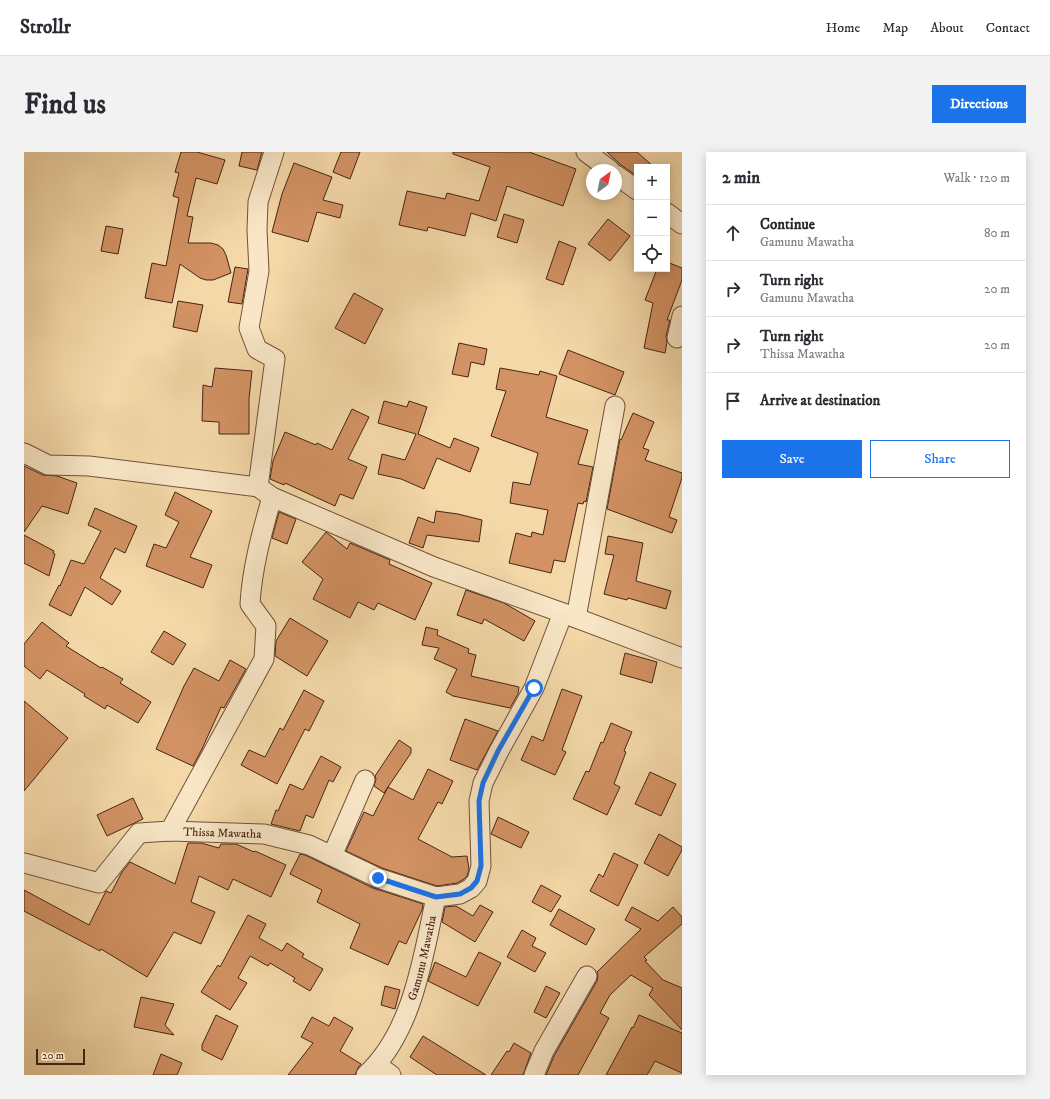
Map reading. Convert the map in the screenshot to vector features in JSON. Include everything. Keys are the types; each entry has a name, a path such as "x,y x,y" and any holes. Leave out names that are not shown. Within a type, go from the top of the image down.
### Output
{"street":[{"path":"170,831 264,659 266,626 250,604 251,583 263,528 274,359 257,349 249,328 259,271 257,230 258,202 274,152"},
{"path":"586,152 602,164"},
{"path":"622,179 634,188"},
{"path":"670,215 682,224"},
{"path":"677,338 682,316"},
{"path":"436,897 460,894 471,888 477,881 481,866 479,801 483,783 498,751 534,688 570,615 615,406"},
{"path":"24,453 48,465 89,466 265,492 434,567 570,615 682,658"},
{"path":"332,856 365,780"},
{"name":"Thissa Mawatha","path":"24,863 99,883 139,833 170,831 264,834 309,845 378,878 436,897"},
{"name":"Gamunu Mawatha","path":"378,1072 410,1006 418,981 436,897"},
{"path":"534,1075 544,1051 587,976"}],"building":[{"path":"181,152 197,152 225,160 217,184 196,178 187,216 193,217 188,243 211,243 218,245 223,249 226,255 231,273 213,280 206,280 200,278 180,264 172,303 145,298 152,263 166,266 179,198 173,196 179,173 175,172"},
{"path":"242,152 262,152 257,170 239,166"},
{"path":"341,152 360,152 350,179 333,172"},
{"path":"453,152 529,152 576,169 563,206 507,186 496,221 471,213 465,236 428,227 427,231 399,225 407,191 445,199 447,193 479,201 490,167 453,154"},
{"path":"607,152 637,152 651,164 634,164 634,174"},
{"path":"294,163 332,177 323,200 343,205 340,218 317,212 308,242 272,232 282,194"},
{"path":"504,214 524,220 517,243 497,237"},
{"path":"608,219 630,236 610,261 588,244"},
{"path":"106,226 123,229 118,254 101,251"},
{"path":"559,241 576,248 563,285 546,279"},
{"path":"670,263 682,268 682,280 667,320 670,320 666,336 667,342 665,353 644,348 653,303 645,300 656,272 670,272"},
{"path":"235,267 248,269 242,304 228,302"},
{"path":"354,293 383,309 365,344 335,328"},
{"path":"178,301 203,305 197,332 173,327"},
{"path":"459,343 487,349 484,365 471,362 468,377 452,374"},
{"path":"568,350 624,372 615,395 559,374"},
{"path":"215,368 252,371 249,399 249,434 219,434 219,422 202,421 203,385 212,387"},
{"path":"500,368 539,375 540,371 557,376 546,417 588,430 578,464 593,467 586,502 584,501 583,504 578,503 565,562 554,560 551,573 509,563 516,533 531,537 532,532 543,535 548,510 510,503 513,482 530,485 538,453 491,436 506,391 496,389"},
{"path":"384,401 407,407 409,401 427,407 418,434 450,448 454,438 479,448 470,472 437,458 424,489 401,479 378,474 382,454 405,460 416,434 378,423"},
{"path":"352,409 369,417 348,459 367,467 353,499 340,494 335,506 285,483 284,485 270,479 273,461 285,432 332,450"},
{"path":"633,413 654,422 643,448 649,450 645,460 682,473 682,478 669,517 677,520 672,533 607,509 620,439 621,440"},
{"path":"24,466 43,475 57,476 77,483 68,514 42,506 24,532"},
{"path":"175,492 212,511 190,557 212,565 203,588 146,566 154,544 166,548 179,522 165,515"},
{"path":"95,508 137,526 125,553 115,548 100,578 121,591 112,605 85,587 71,616 49,605 59,585 60,586 71,560 84,564 101,531 88,525"},
{"path":"436,511 458,514 482,520 479,542 427,535 423,548 409,543 418,517 434,523"},
{"path":"279,512 296,519 287,544 272,538"},
{"path":"326,532 347,549 350,543 390,560 389,564 432,583 415,620 378,603 374,610 358,602 350,618 313,599 323,579 302,562"},
{"path":"24,535 54,551 53,553 55,554 49,576 24,563"},
{"path":"608,536 643,543 636,581 671,591 666,609 628,598 627,600 604,594 614,555 605,554"},
{"path":"466,590 504,603 535,621 524,641 484,619 482,624 457,615"},
{"path":"290,618 328,641 307,676 275,656 276,641"},
{"path":"42,622 69,643 66,646 101,668 102,667 123,679 120,683 151,702 138,723 107,705 105,709 84,696 85,694 47,670 40,679 24,666 24,644"},
{"path":"426,627 438,630 437,635 469,649 468,653 476,655 471,676 519,687 518,694 510,708 453,696 446,692 457,669 434,659 439,648 422,645"},
{"path":"164,631 186,644 173,665 151,652"},
{"path":"625,653 657,662 652,683 620,674"},
{"path":"230,660 246,669 224,708 221,707 193,766 156,749 184,686 194,668 219,681"},
{"path":"562,689 582,696 562,750 566,752 555,775 521,760 532,736 543,741"},
{"path":"304,690 324,701 309,731 305,729 277,784 241,765 249,750 265,757 280,728 283,730"},
{"path":"24,701 68,738 24,791"},
{"path":"465,719 498,731 477,770 450,760"},
{"path":"611,723 632,732 624,751 626,752 614,784 620,787 607,815 573,799 586,771 589,772 601,742 603,743"},
{"path":"399,740 411,748 411,753 384,793 374,786 376,779 375,776"},
{"path":"321,756 341,767 333,782 329,780 313,818 306,815 300,831 271,824 276,810 278,811 290,784 303,790"},
{"path":"428,769 453,781 442,804 438,802 418,839 452,857 467,856 469,869 467,876 457,883 437,886 382,868 346,851 364,812 373,816 388,787 413,800"},
{"path":"650,772 676,784 661,816 635,804"},
{"path":"133,798 143,819 107,836 97,815"},
{"path":"498,817 529,832 521,848 491,834"},
{"path":"659,834 682,847 682,850 668,876 644,863"},
{"path":"188,843 201,843 219,848 221,844 236,844 286,865 271,897 233,879 228,890 199,876 191,902 215,912 201,944 174,932 147,977 101,949 100,951 24,911 24,890 89,925 106,891 111,893 122,872 130,862 175,884"},
{"path":"614,853 638,865 618,906 590,891 599,874 603,877"},
{"path":"300,854 305,855 373,888 423,904 422,910 406,944 399,941 388,965 350,948 360,924 317,902 322,890 290,874"},
{"path":"541,885 561,896 551,912 532,902"},
{"path":"480,905 493,912 475,942 442,922 445,907 456,906 473,916"},
{"path":"632,907 658,921 673,907 682,917 682,924 644,957 647,960 645,961 663,980 682,988 682,1030 649,995 653,988 631,975 610,995 600,1013 609,1018 578,1075 546,1075 554,1056 597,981 597,972 641,929 625,920"},
{"path":"559,909 595,929 586,945 550,925"},
{"path":"248,915 266,924 259,938 282,951 287,943 304,954 302,957 323,969 310,991 293,981 295,978 270,963 268,966 250,956 238,978 247,983 230,1010 201,992 218,965 220,967"},
{"path":"522,930 536,938 532,946 546,953 535,972 507,957"},
{"path":"479,952 501,963 478,1006 428,981 435,962 466,977"},
{"path":"385,986 400,990 395,1009 381,1005"},
{"path":"546,986 560,993 546,1018 534,1012"},
{"path":"141,997 174,1004 165,1025 174,1035 134,1027"},
{"path":"216,1015 238,1026 222,1060 202,1050 202,1045"},
{"path":"639,1015 682,1033 682,1073 655,1061 647,1075 606,1075"},
{"path":"312,1017 329,1026 334,1017 353,1028 340,1051 361,1064 355,1075 288,1075 313,1043 301,1037"},
{"path":"423,1036 486,1075 437,1075 410,1057"},
{"path":"514,1043 531,1053 523,1075 491,1075 507,1051 509,1052"},
{"path":"161,1054 182,1063 177,1075 153,1075"}],"route":[{"path":"378,878 436,897 460,894 471,888 477,881 481,866 479,801 483,783 498,751 534,688"}]}
